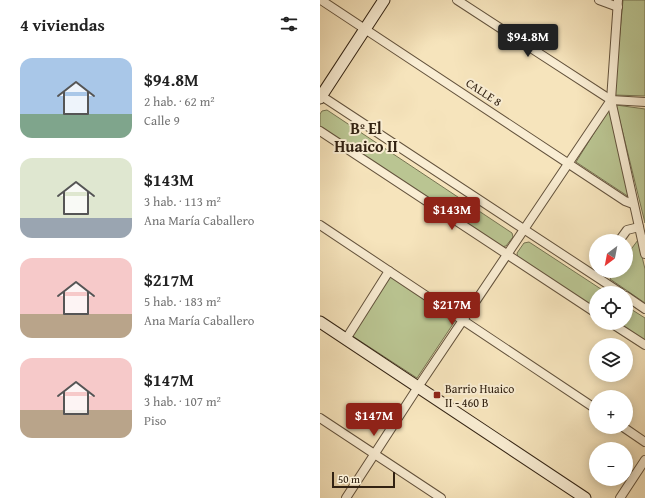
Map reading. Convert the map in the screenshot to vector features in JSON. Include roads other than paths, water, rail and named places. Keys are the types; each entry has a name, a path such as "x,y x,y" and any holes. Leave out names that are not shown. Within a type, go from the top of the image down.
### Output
{"street":[{"name":"CALLE 8","path":"321,0 625,201 633,204"},
{"path":"384,0 320,96 524,229 589,269"},
{"path":"457,0 611,100 645,102"},
{"path":"599,0 603,3 618,4 611,100 645,254"},
{"path":"346,498 418,387 611,100"},
{"path":"320,131 589,308"},
{"path":"320,225 589,404"},
{"path":"624,234 627,230 638,227"},
{"path":"346,339 389,271"},
{"path":"602,278 612,286"},
{"path":"633,301 645,309"},
{"path":"320,322 586,498"},
{"path":"622,330 645,345"},
{"path":"320,418 441,498"},
{"path":"633,434 645,442"},
{"path":"620,498 645,460"}],"place":[{"name":"Barrio Huaico II - 460 B","path":"437,395"}],"district":[{"name":"Bº El Huaico II","path":"366,137"}]}
